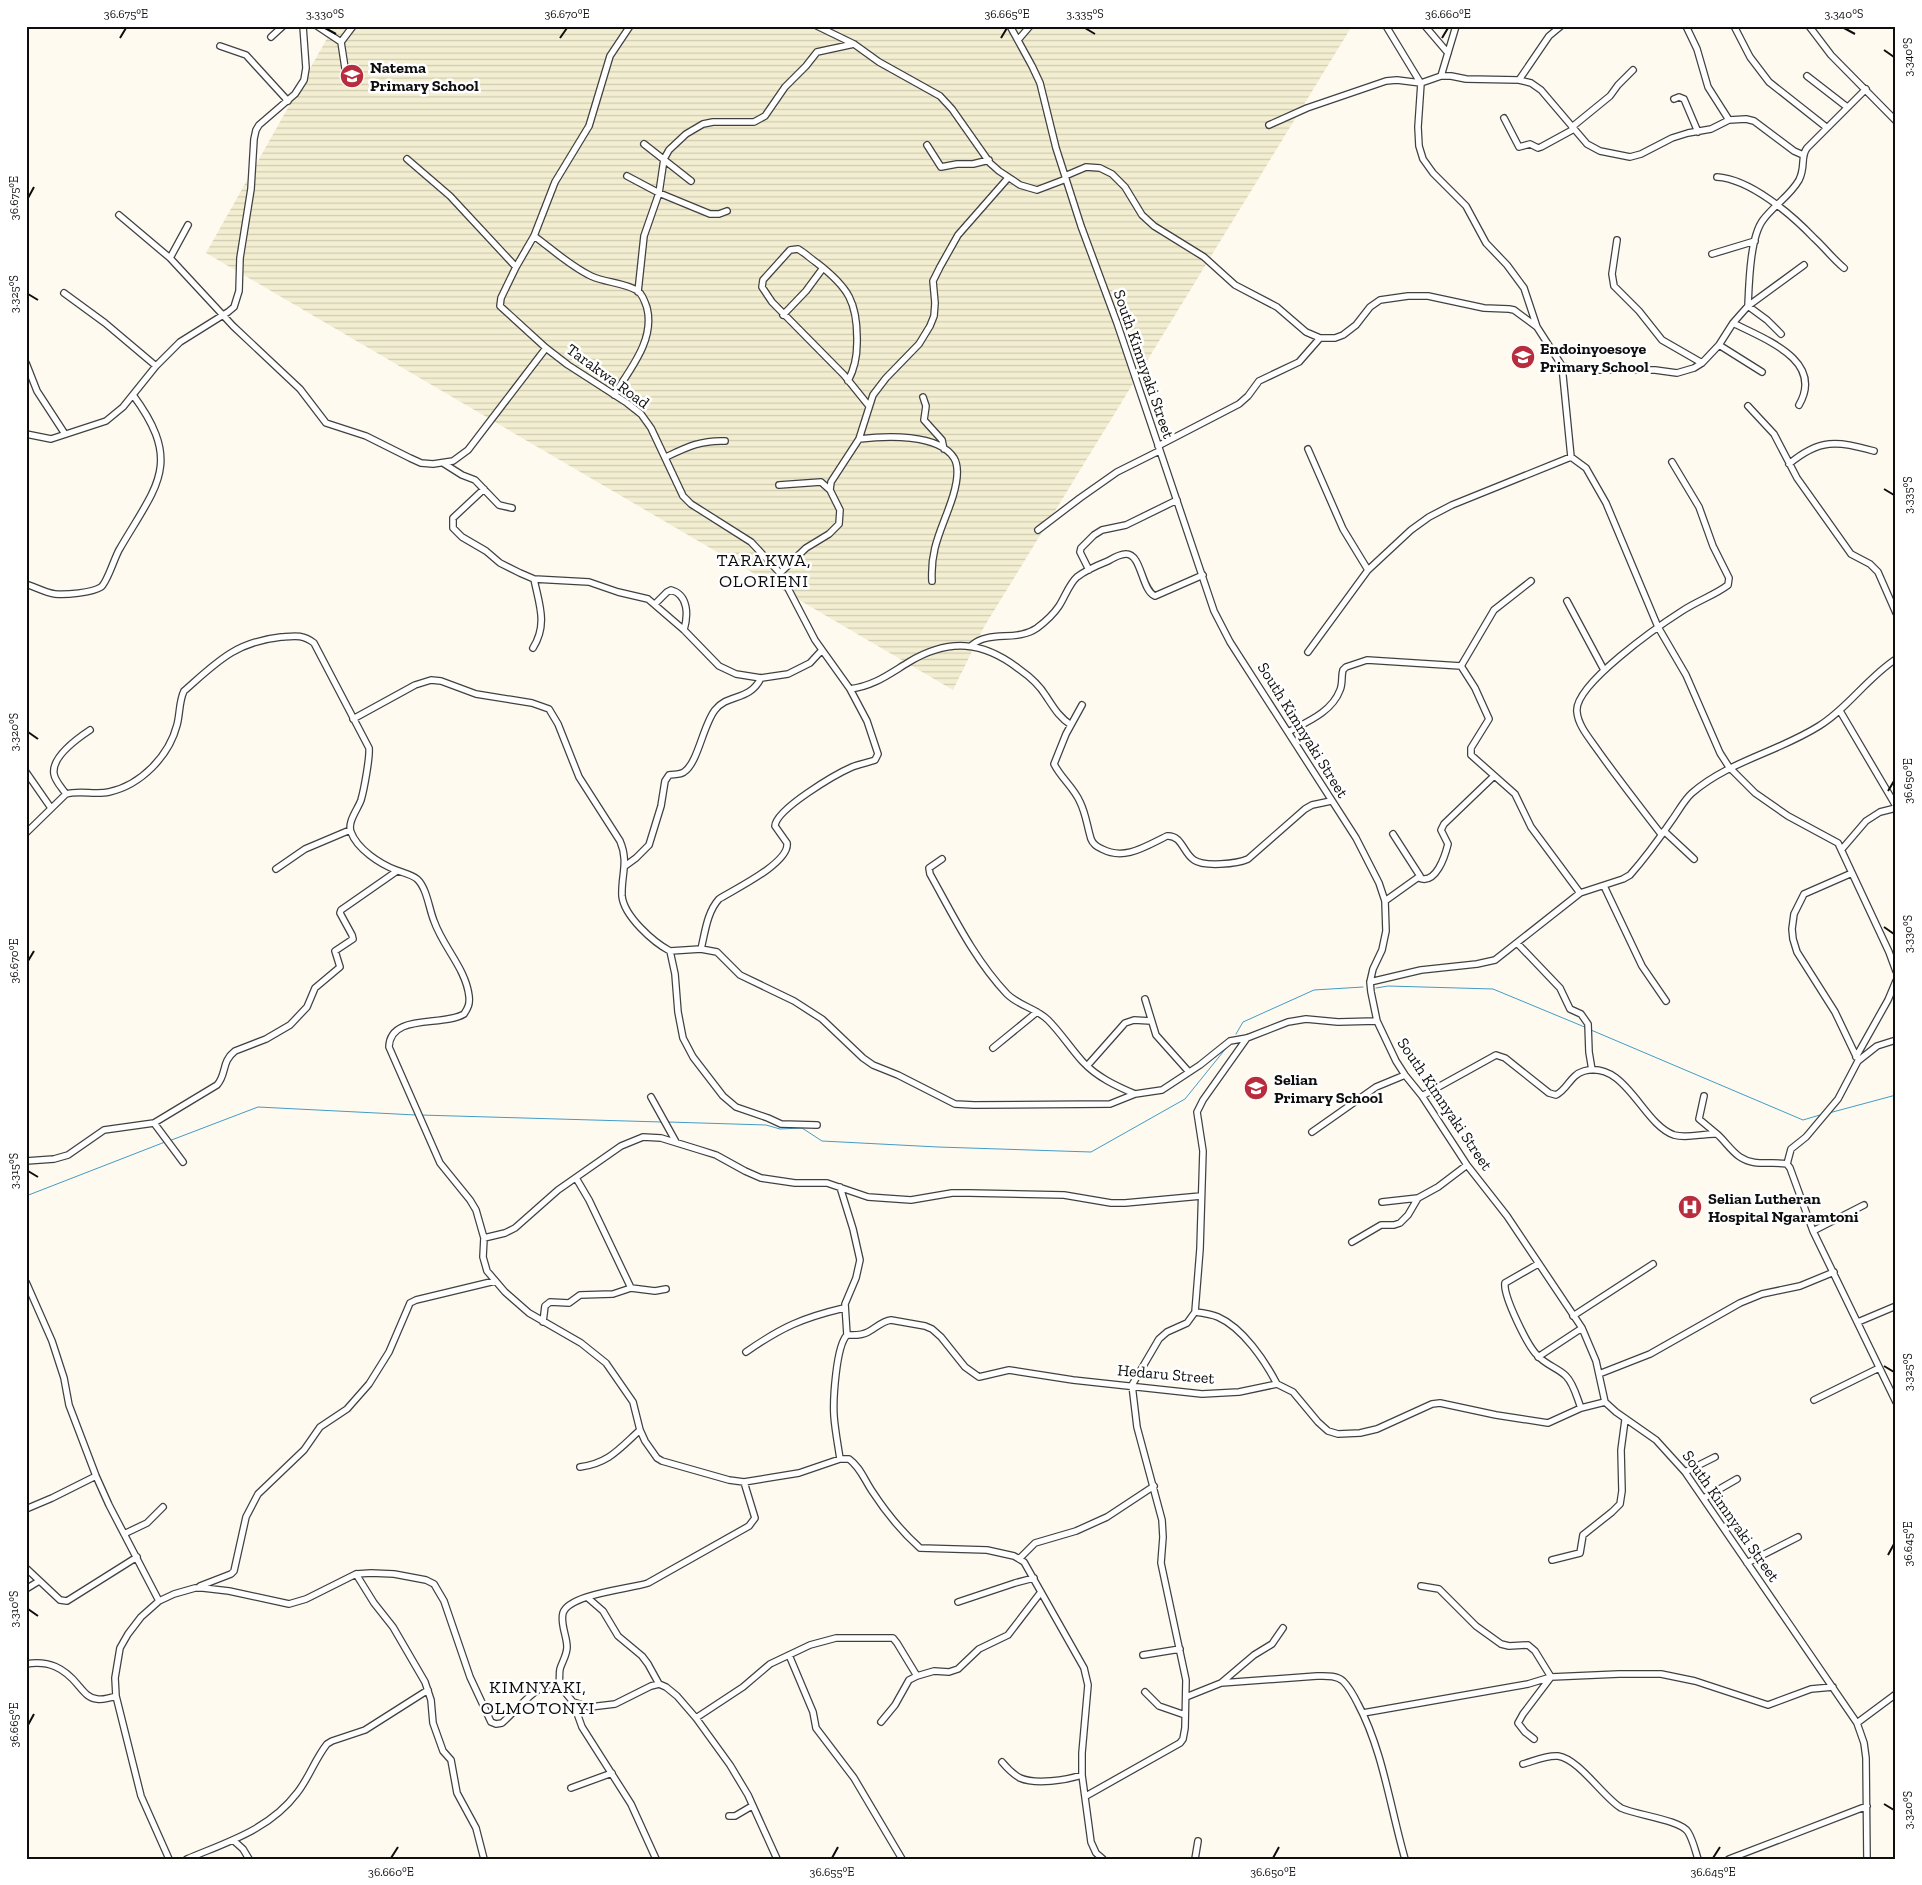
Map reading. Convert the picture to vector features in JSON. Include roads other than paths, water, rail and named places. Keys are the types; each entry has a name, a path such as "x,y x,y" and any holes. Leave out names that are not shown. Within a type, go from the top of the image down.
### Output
{"street":[{"path":"271,37 283,26"},
{"path":"26,434 50,439 106,421 123,407 156,366 180,342 234,306 238,298 240,258 251,189 256,130 259,124 288,101 304,80 306,68 303,26"},
{"path":"317,26 341,42"},
{"path":"345,68 341,42 353,26"},
{"name":"Tarakwa Road","path":"630,26 610,56 588,126 555,182 534,236 516,267 501,298 500,306 546,348 582,375 641,414 651,428 666,457 679,489 687,501 751,542 780,573 822,650 850,690 869,726 878,754 877,758 851,768 807,793 788,808 776,821 775,826 787,844 786,852 773,866 718,899 709,919 701,950"},
{"path":"817,26 854,44 879,62 945,101 988,160 1020,186 1037,190 1086,167 1100,168 1112,174 1125,187 1142,215 1154,226 1204,257 1235,285 1277,307 1306,332 1320,338 1335,338 1343,335 1356,325 1370,308 1380,300 1408,296 1428,296 1484,308 1514,310 1537,327"},
{"name":"South Kimnyaki Street","path":"1010,26 1040,83 1065,178 1117,323 1214,611 1224,631 1365,853 1380,883 1385,901 1386,931 1382,950 1373,969 1370,982 1377,1021 1405,1075 1422,1096 1467,1165 1506,1216 1582,1328 1599,1374 1605,1402 1626,1420 1656,1440 1685,1472 1857,1723 1864,1743 1866,1758 1867,1859"},
{"path":"1018,40 1030,26"},
{"path":"1386,26 1421,82 1418,127 1419,146 1423,159 1433,173 1466,206 1486,242 1507,265 1524,288 1537,327 1562,366 1571,457 1586,468 1606,503 1658,627 1686,675 1720,753 1729,767 1755,793 1788,816 1835,841 1842,849 1896,971"},
{"path":"1426,26 1448,53"},
{"path":"1441,76 1456,26"},
{"path":"1519,80 1549,36 1561,26"},
{"path":"1686,26 1697,49 1708,87 1729,120"},
{"path":"1734,26 1750,57 1769,82 1826,127"},
{"path":"1809,26 1831,55 1895,119"},
{"path":"638,292 644,236 659,193 664,159 669,150 703,124 713,122 754,122 760,120 765,116 785,86 806,66 817,52 854,44"},
{"path":"220,46 246,55 288,101"},
{"path":"1504,118 1519,147 1530,144 1538,148 1541,147 1573,128 1610,96 1633,70"},
{"path":"1269,125 1307,108 1386,81 1421,82 1441,76 1491,81 1519,80 1531,82 1541,90 1592,148 1600,151 1630,157 1641,154 1672,138 1711,129 1729,120 1746,119 1754,121 1794,151 1803,155"},
{"path":"1807,76 1847,107"},
{"path":"1748,306 1755,241 1760,224 1794,187 1803,172 1803,155 1807,148 1866,89"},
{"path":"1674,99 1680,97 1684,99 1698,132"},
{"path":"644,144 691,181"},
{"path":"927,145 941,167 973,164 988,160"},
{"path":"407,159 450,196 516,267"},
{"path":"627,176 659,193 710,214 719,214 727,211"},
{"path":"1716,177 1727,178 1737,182 1777,206 1815,238 1830,256 1844,268"},
{"path":"830,490 834,476 859,439 869,406 880,385 919,344 925,335 934,316 933,281 958,235 1008,178"},
{"path":"119,215 170,258 223,315 300,389 326,423 366,436 416,460 433,464 443,463 453,461 468,450 546,348"},
{"path":"170,258 188,225"},
{"path":"534,236 591,276 622,284 638,292 645,301 649,318 647,337 614,395"},
{"path":"1617,240 1612,274 1614,286 1639,311 1662,340 1702,363"},
{"path":"1712,254 1755,241"},
{"path":"848,381 856,358 857,325 852,300 839,281 802,251 794,248 785,254 763,280 762,287 764,292 869,406"},
{"path":"1562,366 1581,370 1655,370 1677,373 1694,368 1702,363 1719,345 1733,323 1748,306 1804,265"},
{"path":"784,315 806,291 823,268"},
{"path":"64,292 105,323 156,366"},
{"path":"1748,306 1767,320 1781,334"},
{"path":"1733,323 1779,347 1800,366 1807,385 1806,393 1799,405"},
{"path":"1038,530 1112,475 1240,404 1259,381 1298,362 1320,338"},
{"path":"1719,345 1762,372"},
{"path":"26,363 37,391 66,434"},
{"path":"26,584 54,594 68,594 98,589 105,582 116,556 154,491 162,463 162,452 154,428 133,395"},
{"path":"923,397 926,409 924,420 942,440 944,449"},
{"path":"1748,406 1774,434 1797,478 1851,554 1870,564 1878,572 1896,613"},
{"path":"859,439 883,437 919,439 944,449 956,462 954,495 938,535 933,554 932,581"},
{"path":"666,457 698,443 725,441"},
{"path":"1790,464 1808,450 1827,444 1839,444 1874,451"},
{"path":"1308,449 1343,529 1368,570"},
{"path":"1308,652 1368,570 1429,516 1571,457"},
{"path":"1672,462 1695,498 1712,546 1729,578 1728,586 1683,610 1658,627 1604,670 1581,698 1576,709 1587,735 1618,779 1663,833 1694,859"},
{"path":"443,463 462,475 475,480 499,505 512,508"},
{"path":"779,485 799,485 818,482 823,484 830,490 840,510 839,524 829,534 806,548 780,573"},
{"path":"484,489 453,518 453,528 462,537 500,563 534,579 589,582 618,592 643,596 655,604 684,630 719,666 736,674 761,678 797,670 810,663 822,650"},
{"path":"1089,570 1082,556 1081,548 1094,535 1102,530 1126,525 1177,500"},
{"path":"972,645 983,638 1021,635 1035,629 1052,616 1077,578 1089,570 1119,556 1126,554 1136,561 1148,590 1155,596 1203,575"},
{"path":"533,648 542,629 541,613 534,579"},
{"path":"1460,666 1494,610 1531,581"},
{"path":"655,604 671,590 678,593 687,608 688,615 684,630"},
{"path":"1568,601 1604,670"},
{"path":"26,833 66,794 96,794 117,790 148,772 161,759 172,740 184,691 223,657 252,642 297,635 309,639 318,652 369,748 370,754 361,798 350,823 350,830 356,840 379,861 397,871 412,876 420,883 440,936 460,969 469,995 469,1004 461,1016 401,1027 391,1036 389,1047 391,1056 420,1115 434,1152 440,1163 476,1210 484,1238 485,1265 495,1281 522,1308 543,1322 581,1342 606,1363 633,1402 640,1430 650,1449 662,1461 729,1480 744,1482 799,1473 840,1459 849,1459 860,1470 883,1505 920,1548 987,1550 1020,1558 1029,1569 1070,1641 1087,1677 1082,1775 1093,1849 1103,1859"},
{"path":"850,690 877,682 926,653 942,648 972,645 993,652 1021,670 1041,689 1058,714 1071,725"},
{"path":"1370,982 1421,970 1487,963 1495,960 1580,893 1604,886 1630,875 1690,795 1729,767 1802,736 1840,711 1881,668 1896,659"},
{"path":"1288,732 1323,712 1332,704 1341,688 1343,670 1356,663 1367,660 1386,660 1460,666 1466,673 1489,719 1470,752 1474,758 1515,794 1532,827 1580,893"},
{"path":"626,866 649,845 661,806 665,780 669,775 681,774 689,768 715,709 750,692 761,678"},
{"path":"353,719 414,685 431,680 441,681 476,694 544,706 554,714 579,777 624,850 626,866 622,894 625,906 640,926 661,946 670,951 701,950 717,952 740,974 814,1013 831,1026 863,1058 954,1104 1098,1105 1118,1102 1135,1094 1162,1090 1230,1041 1247,1038 1288,1022 1306,1020 1338,1022 1377,1021"},
{"path":"1082,705 1057,754 1054,764 1073,788 1081,802 1092,840 1096,846 1104,850 1127,853 1171,836 1179,840 1191,857 1199,863 1242,862 1248,859 1304,809 1312,805 1331,801"},
{"path":"1840,711 1896,807 1880,812 1866,821 1842,849"},
{"path":"66,794 54,776 53,770 56,762 70,745 90,730"},
{"path":"26,772 51,808"},
{"path":"1385,901 1419,878 1425,879 1432,876 1443,858 1448,844 1441,830 1444,824 1494,776"},
{"path":"276,869 305,849 350,830"},
{"path":"1393,834 1419,872 1419,878"},
{"path":"942,859 929,868 930,874 975,952 1008,994 1019,1003 1048,1020 1087,1066 1106,1080 1135,1094"},
{"path":"26,1162 54,1159 68,1155 104,1130 154,1123 217,1085 221,1080 228,1056 235,1051 266,1039 290,1025 307,1007 315,988 340,967 335,951 353,939 340,910 397,871"},
{"path":"1852,873 1804,894 1794,914 1792,930 1797,952 1835,1012 1856,1056"},
{"path":"1604,886 1642,966 1666,1001"},
{"path":"1517,943 1560,988 1570,1009 1581,1014 1588,1024 1592,1070"},
{"path":"1889,952 1896,950"},
{"path":"670,951 675,974 678,1012 683,1038 693,1057 723,1096 736,1107 781,1124 817,1125"},
{"path":"1852,1074 1856,1056 1888,1000 1896,981"},
{"path":"1145,999 1156,1035 1189,1072"},
{"path":"993,1048 1037,1012"},
{"path":"1087,1066 1125,1023 1134,1020 1151,1020"},
{"path":"1086,1796 1180,1743 1184,1734 1186,1680 1161,1563 1162,1520 1137,1427 1132,1385 1159,1339 1167,1332 1187,1323 1195,1312 1200,1249 1203,1151 1197,1112 1202,1100 1247,1038"},
{"path":"1787,1164 1791,1150 1806,1137 1838,1099 1858,1061 1887,1042 1896,1040"},
{"path":"1422,1096 1496,1055 1506,1058 1549,1093 1556,1095 1562,1091 1575,1075 1592,1070 1604,1071 1616,1078 1660,1126 1669,1132 1682,1136 1716,1134"},
{"path":"1312,1132 1376,1087 1405,1075"},
{"path":"1704,1096 1699,1119 1735,1153 1747,1161 1764,1164 1787,1164"},
{"path":"651,1097 676,1142"},
{"path":"154,1123 183,1162"},
{"path":"484,1238 505,1233 515,1228 547,1198 630,1141 643,1137 676,1142 716,1155 761,1178 795,1183 827,1184 868,1197 900,1200 920,1199 952,1193 1064,1195 1111,1203 1202,1196"},
{"path":"1787,1164 1813,1231 1896,1402"},
{"path":"1382,1202 1418,1198 1467,1165"},
{"path":"576,1178 593,1208 631,1288"},
{"path":"840,1187 853,1228 860,1260 856,1278 844,1308 847,1321 846,1335 842,1344 835,1389 834,1416 840,1459"},
{"path":"1352,1242 1381,1224 1394,1225 1400,1223 1418,1198"},
{"path":"1813,1231 1864,1205"},
{"path":"1538,1264 1504,1285 1517,1320 1529,1344 1538,1357 1567,1377 1581,1408"},
{"path":"1573,1316 1653,1264"},
{"path":"1599,1374 1650,1354 1740,1303 1762,1294 1800,1286 1834,1272"},
{"path":"169,1859 142,1801 116,1696 115,1678 120,1648 141,1617 159,1601 234,1571 246,1517 258,1494 304,1450 320,1426 347,1409 369,1384 389,1352 410,1303 495,1281"},
{"path":"26,1282 52,1341 64,1378 69,1405 96,1476 159,1601"},
{"path":"543,1322 546,1306 550,1302 569,1303 580,1295 612,1294 631,1288 655,1291 666,1289"},
{"path":"1858,1322 1896,1306"},
{"path":"746,1352 778,1330 799,1320 844,1308"},
{"path":"1195,1312 1216,1316 1232,1326 1261,1358 1277,1384 1293,1392 1328,1431 1338,1434 1360,1433 1377,1429 1432,1404 1440,1403 1496,1415 1548,1423 1581,1408 1605,1402"},
{"name":"Hedaru Street","path":"846,1335 867,1333 886,1320 925,1326 937,1332 958,1359 972,1373 979,1377 1009,1370 1073,1380 1202,1394 1239,1392 1277,1384"},
{"path":"1538,1357 1582,1328"},
{"path":"1814,1400 1879,1368"},
{"path":"1552,1560 1577,1555 1581,1550 1583,1535 1620,1504 1622,1491 1621,1450 1626,1420"},
{"path":"580,1466 593,1465 610,1457 640,1430"},
{"path":"1685,1472 1715,1457"},
{"path":"26,1509 96,1476"},
{"path":"1704,1498 1737,1479"},
{"path":"560,1685 560,1669 567,1650 563,1613 567,1607 573,1602 608,1591 635,1588 648,1583 753,1523 755,1518 744,1482"},
{"path":"1020,1558 1034,1543 1076,1531 1107,1517 1154,1486"},
{"path":"124,1534 147,1523 163,1507"},
{"path":"1747,1563 1798,1537"},
{"path":"27,1569 60,1600 67,1601 137,1557"},
{"path":"195,1588 229,1591 289,1604 306,1599 356,1574 371,1573 414,1576 434,1584 444,1600 470,1677 493,1723 498,1724 502,1722 546,1684 555,1683 560,1685 573,1702 582,1727 631,1804 656,1859"},
{"path":"356,1574 374,1603 393,1627 428,1690 433,1722 443,1751 452,1760 457,1793 476,1828 484,1859"},
{"path":"958,1602 1034,1578"},
{"path":"26,1589 39,1581"},
{"path":"1421,1586 1439,1589 1476,1626 1501,1644 1509,1646 1524,1644 1532,1647 1551,1676"},
{"path":"881,1722 895,1705 909,1680 934,1671 949,1672 958,1669 979,1649 1008,1635 1041,1592"},
{"path":"588,1598 603,1611 618,1636 642,1656 659,1684"},
{"path":"1221,1683 1254,1655 1272,1644 1283,1628"},
{"path":"696,1718 743,1688 770,1664 819,1642 836,1638 889,1637 898,1643 917,1676"},
{"path":"1142,1655 1180,1649"},
{"path":"789,1655 814,1712 816,1728 854,1778 902,1859"},
{"path":"26,1664 47,1663 55,1665 65,1671 91,1698 103,1699 116,1696"},
{"path":"1363,1713 1528,1684 1551,1676 1661,1674 1695,1681 1768,1704 1811,1689 1833,1687"},
{"path":"1186,1697 1221,1683 1317,1676 1338,1678 1345,1683 1363,1713 1382,1766 1406,1859"},
{"path":"1534,1739 1521,1728 1519,1721 1551,1676"},
{"path":"573,1702 590,1707 608,1706 624,1701 651,1686 659,1684 666,1687 677,1696 696,1718 726,1758 752,1806 777,1859"},
{"path":"187,1859 262,1826 290,1802 299,1791 327,1744 365,1730 428,1690"},
{"path":"1145,1692 1159,1706 1185,1716"},
{"path":"1857,1723 1896,1694"},
{"path":"1523,1764 1548,1757 1556,1756 1563,1758 1592,1780 1614,1804 1621,1808 1672,1822 1685,1828 1698,1859"},
{"path":"1002,1762 1016,1775 1029,1780 1058,1781 1082,1775"},
{"path":"571,1788 612,1773"},
{"path":"729,1816 737,1815 752,1806"},
{"path":"1729,1859 1748,1856 1824,1821 1867,1806"},
{"path":"233,1840 243,1849 249,1859"},
{"path":"1196,1859 1198,1841"}],"waterway":[{"path":"1376,988 1388,986 1493,989 1587,1028"},
{"path":"1236,1034 1243,1022 1314,990 1363,987"},
{"path":"1591,1030 1803,1120 1820,1115"},
{"path":"668,1122 766,1125 780,1129 802,1128 822,1141 1091,1152 1185,1099 1227,1047"},
{"path":"1829,1113 1896,1095"},
{"path":"169,1141 258,1107 416,1115"},
{"path":"420,1115 661,1122"},
{"path":"26,1196 165,1142"}],"place":[{"name":"Natema Primary School","path":"352,76"},
{"name":"Endoinyoesoye Primary School","path":"1523,357"},
{"name":"Selian Primary School","path":"1256,1088"},
{"name":"Selian Lutheran Hospital Ngaramtoni","path":"1690,1207"}],"district":[{"name":"TARAKWA, OLORIENI","path":"764,570"},
{"name":"KIMNYAKI, OLMOTONYI","path":"538,1697"}]}
